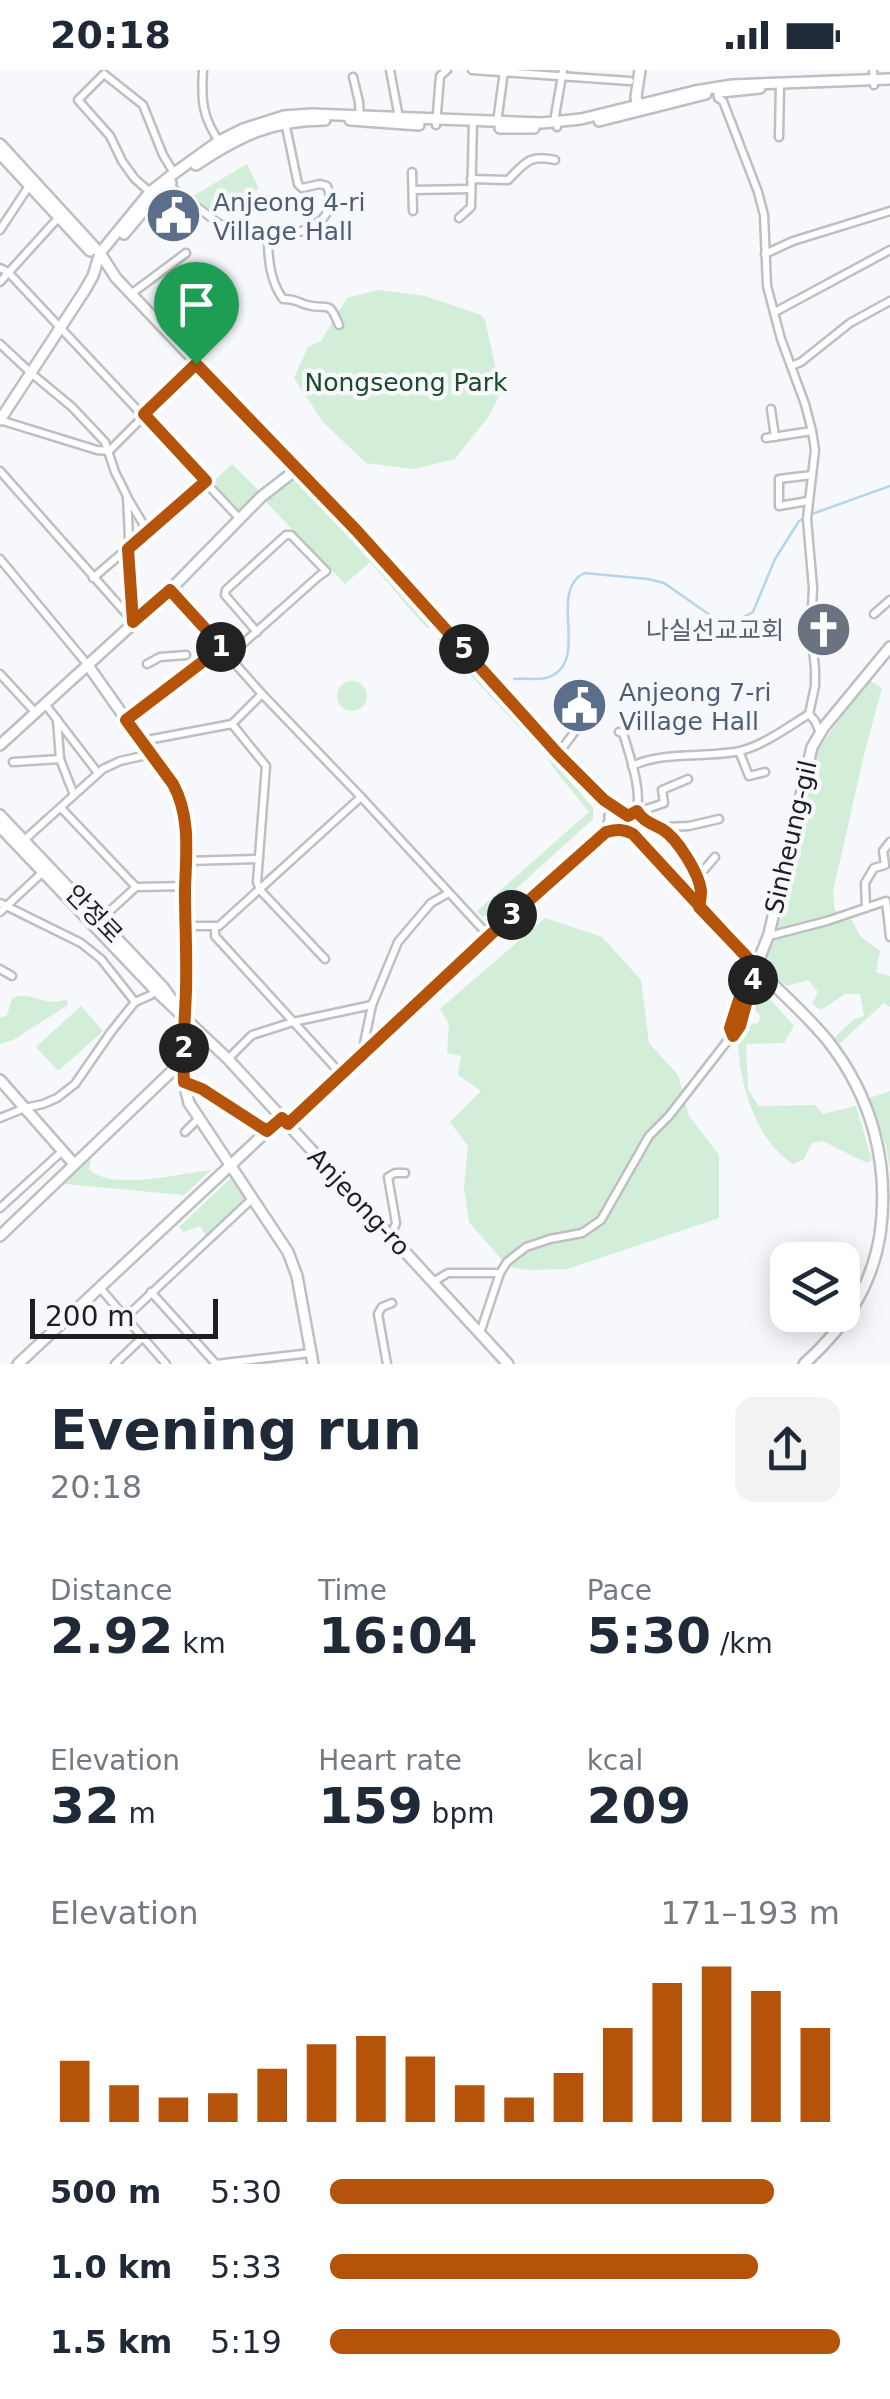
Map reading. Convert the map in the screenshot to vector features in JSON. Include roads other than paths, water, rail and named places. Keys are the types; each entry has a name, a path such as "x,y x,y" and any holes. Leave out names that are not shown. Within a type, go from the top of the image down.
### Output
{"street":[{"path":"203,70 201,96 208,122 221,144"},
{"path":"390,70 399,120"},
{"path":"436,122 440,76 448,70"},
{"path":"472,70 563,72 630,80"},
{"path":"638,108 640,70"},
{"path":"497,125 504,71"},
{"path":"556,124 563,72"},
{"path":"150,192 135,178 110,136 78,100 104,74 143,105 169,180 210,218 242,233 268,237 303,232 324,216 331,203 327,186 302,188 298,184 284,119"},
{"path":"353,76 360,118"},
{"path":"109,451 0,420 93,276 100,258 150,192 258,123 312,114 497,125 556,124 717,90 874,78 890,82"},
{"path":"780,84 780,137"},
{"path":"632,766 652,760 739,751 770,738 809,714 815,686 807,517 815,450 812,431 766,286 764,215 758,192 717,90"},
{"path":"459,218 470,207 473,124"},
{"path":"0,144 60,216"},
{"path":"0,154 356,530 699,907 827,1040 866,1104 882,1154 884,1213 871,1271 843,1325 804,1364"},
{"path":"471,180 508,180 528,160 554,160"},
{"path":"412,172 413,211"},
{"path":"100,258 169,180"},
{"path":"0,230 29,186"},
{"path":"413,190 471,189"},
{"path":"765,254 890,212"},
{"path":"0,282 4,270 60,216"},
{"path":"268,237 272,278 283,300 327,306 339,325"},
{"path":"774,312 890,250"},
{"path":"131,294 186,252"},
{"path":"4,270 239,518"},
{"path":"162,328 218,284 227,292"},
{"path":"791,366 850,323 890,301"},
{"path":"0,344 54,390 105,442 115,472 148,532"},
{"path":"109,451 196,364"},
{"path":"771,409 770,438 812,431"},
{"path":"0,745 170,590 261,497 297,469"},
{"path":"0,471 133,622"},
{"path":"808,500 780,506 779,480 812,474"},
{"path":"94,578 206,481"},
{"path":"127,496 133,622"},
{"path":"230,656 326,570 291,535 286,535 226,590 226,596 256,632"},
{"path":"0,559 87,664 180,796 187,861 183,1016 184,1077 189,1103 288,1252 298,1276 312,1358 216,1364 151,1292"},
{"path":"170,590 489,936"},
{"path":"874,614 890,600"},
{"path":"126,720 222,647"},
{"name":"Sinheung-gil","path":"500,1273 507,1262 526,1248 582,1234 601,1220 649,1136 740,1026 751,962 768,934 807,761 820,733 890,647"},
{"path":"147,664 160,656 186,655"},
{"path":"0,674 35,712"},
{"path":"140,741 232,724 262,694"},
{"path":"558,754 597,702"},
{"path":"44,703 98,773"},
{"path":"809,714 820,733"},
{"path":"57,719 60,758 74,795"},
{"path":"232,724 266,766 257,882 260,890 325,959"},
{"path":"18,1364 267,1131 342,1074 489,936 639,805 623,733 618,732"},
{"path":"739,751 749,776 765,772"},
{"path":"0,816 21,843 98,773 120,761 150,754"},
{"path":"13,762 60,758"},
{"path":"621,820 664,803 662,790 688,779"},
{"path":"185,926 220,926 361,797"},
{"path":"61,808 136,888"},
{"path":"664,830 719,819"},
{"path":"621,820 645,822 664,830 680,846 702,893 699,907"},
{"name":"Anjeong-ro","path":"0,827 21,843 155,990 228,1059 508,1364"},
{"path":"866,908 865,883 874,868 885,865 883,851 890,842"},
{"path":"697,878 715,857"},
{"path":"187,861 259,859"},
{"path":"0,912 4,904 46,869"},
{"path":"97,922 136,888 186,886"},
{"path":"362,1054 372,1005 398,942 431,903 450,893"},
{"name":"Sinheung-gil","path":"768,934 802,928 888,900 890,937"},
{"path":"4,904 80,943 101,959 135,1002"},
{"name":"안정로","path":"97,922 163,987 183,1016"},
{"path":"215,926 215,936 342,1074"},
{"path":"0,970 12,976"},
{"path":"0,1118 58,1098 75,1084 135,1002 155,990"},
{"path":"228,1059 252,1035 372,1005"},
{"path":"0,1236 172,1072 267,1131"},
{"path":"0,1080 74,1164"},
{"path":"186,1132 199,1118"},
{"path":"0,1208 58,1155"},
{"path":"390,1236 396,1224 388,1177 405,1173"},
{"path":"126,1317 253,1198"},
{"path":"433,1282 448,1273 500,1273 480,1334"},
{"path":"100,1288 166,1364"},
{"path":"387,1364 378,1314 382,1306 392,1302"},
{"path":"115,1364 143,1338"}],"waterway":[{"path":"514,679 546,678 560,670 569,644 569,596 573,583 584,573 664,583 717,620 732,623 753,612 775,559 799,521 890,486"}],"place":[{"name":"Anjeong 4-ri Village Hall","path":"174,216"},
{"name":"나실선교교회","path":"823,630"},
{"name":"Anjeong 7-ri Village Hall","path":"580,706"}],"park label":[{"name":"Nongseong Park","path":"406,382"}]}
